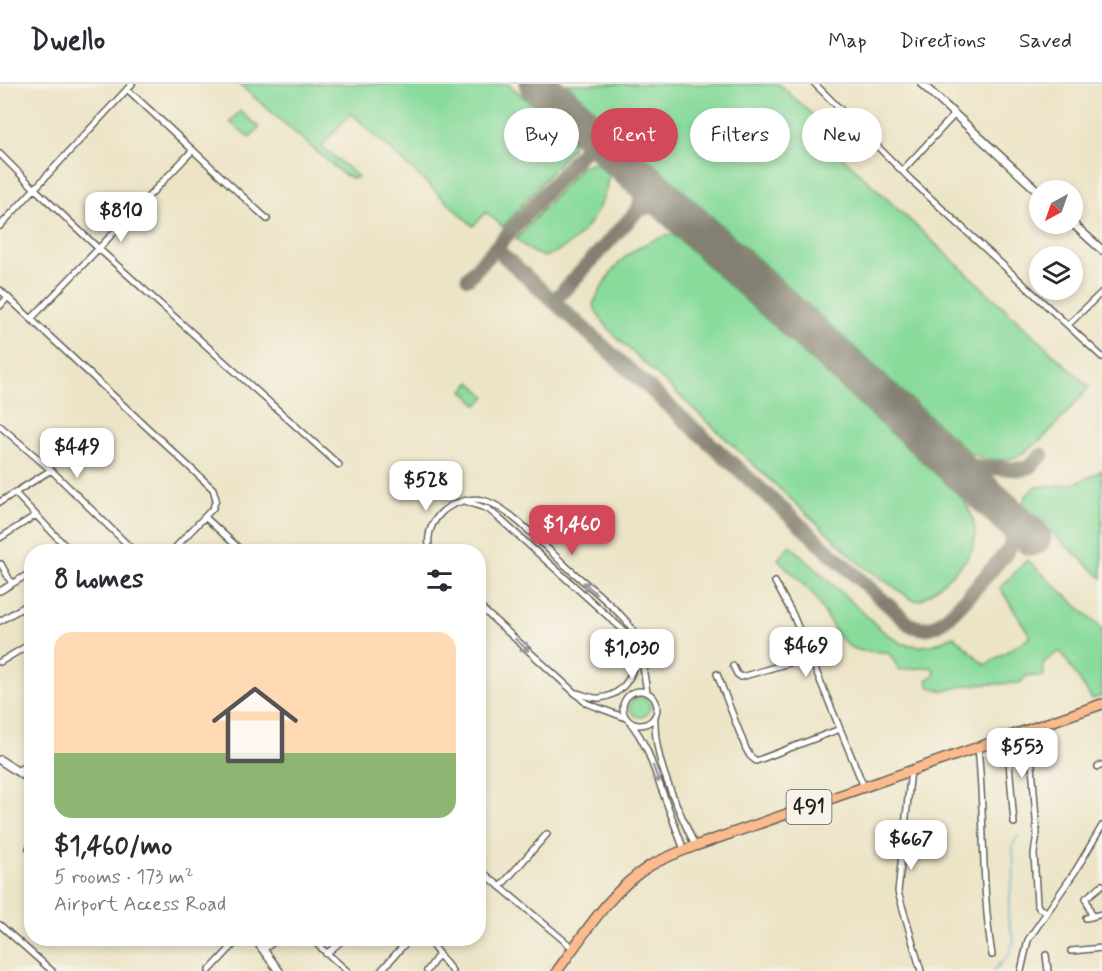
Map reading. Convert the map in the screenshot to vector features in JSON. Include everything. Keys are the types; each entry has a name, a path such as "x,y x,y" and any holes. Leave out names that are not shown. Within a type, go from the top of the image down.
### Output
{"main road":[{"name":"491","path":"557,971 609,901 630,880 660,860 694,846 1102,704"}],"street":[{"path":"815,84 902,171 1102,357"},
{"path":"922,84 1029,183"},
{"path":"0,226 130,86 193,150 267,219"},
{"path":"902,171 955,114"},
{"path":"31,320 193,150"},
{"path":"0,154 99,249 339,465"},
{"path":"1083,233 1102,250"},
{"path":"1,292 213,489 216,499 213,508 180,544"},
{"path":"1068,325 1102,292"},
{"path":"0,306 8,297"},
{"path":"0,426 51,470 127,544"},
{"path":"0,502 51,470"},
{"path":"15,493 62,544"},
{"path":"429,544 433,522 448,507 475,499 486,501 506,512 632,628 646,661 644,672"},
{"path":"466,501 480,505 494,514 635,642 640,655 647,692 656,702 654,733 660,759 694,846"},
{"path":"0,538 36,515"},
{"path":"206,518 234,544"},
{"path":"0,563 12,584"},
{"path":"0,591 24,577"},
{"path":"775,582 793,615 864,787"},
{"path":"0,621 24,607"},
{"path":"486,613 573,692 592,706 644,724 655,716"},
{"path":"573,692 593,698 606,697 616,692 627,681 634,660 622,629"},
{"path":"0,662 24,648"},
{"path":"733,666 741,677 810,657"},
{"path":"717,674 746,749 756,761 765,760 840,729"},
{"path":"647,692 632,692 625,699 622,709 643,741 684,850"},
{"path":"1025,732 1032,764 1038,833 1034,857 1037,904 1039,908 1047,912"},
{"path":"1007,738 1014,823"},
{"path":"978,747 982,788 985,882 992,955"},
{"path":"0,760 24,776"},
{"path":"16,771 24,767"},
{"path":"911,770 898,892 921,971"},
{"path":"1021,971 1028,940 1076,870 1102,826"},
{"path":"500,887 547,834"},
{"path":"486,875 574,949"},
{"path":"1102,885 1086,898 1089,918 1102,914"},
{"path":"0,925 52,971"},
{"path":"209,971 232,946"},
{"path":"260,946 279,971"},
{"path":"263,950 268,946"},
{"path":"318,946 346,971"},
{"path":"326,954 336,946"},
{"path":"381,971 403,946"},
{"path":"433,946 452,971"},
{"path":"1071,951 1102,948"},
{"path":"427,971 439,954"},
{"path":"1046,956 1048,971"}],"green space":[{"path":"239,84 509,84 536,108 504,108 504,162 560,162 503,227 486,212 473,226 351,113 322,146 358,177 353,179 343,174"},
{"path":"567,84 779,84 805,108 802,108 802,162 847,162 1089,387 1048,433 1023,453 1010,459 997,460 970,453 652,162 678,162 678,108 593,108"},
{"path":"240,111 259,127 250,138 230,122"},
{"path":"594,162 609,175 606,189 595,214 579,236 557,252 544,257 532,252 516,239 582,166"},
{"path":"673,234 963,499 972,516 975,530 974,543 962,565 927,596 920,600 913,600 863,566 615,336 600,318 593,305 615,268 645,244"},
{"path":"471,382 486,396 478,405 463,391"},
{"path":"1102,470 1102,578 1023,506 1025,497 1035,487 1077,482"},
{"path":"790,545 884,632 903,644 933,645 954,636 985,665 1031,637 1000,588 1027,560 1102,629 1102,696 1092,699 1060,651 1043,663 1044,676 1026,676 1020,683 967,685 944,691 930,687 927,680 935,674 932,667 899,670 886,652 862,651 850,647 839,637 813,594 778,559"},
{"path":"640,697 647,700 650,707 647,714 640,717 633,714 630,707 633,700"}],"waterway":[{"path":"993,971 1008,956 1014,941 1008,919 1014,876 1013,845 1018,836"}],"taxiway":[{"path":"468,278 591,143"},
{"path":"635,173 641,191 638,210"},
{"path":"554,301 638,210 659,204 679,213"},
{"path":"495,248 909,624 927,628 944,620 1007,552 1012,541 1012,531 1003,510"},
{"path":"951,462 970,467 1023,469 1029,467 1042,455"}],"runway":[{"path":"538,84 1032,537"}]}
